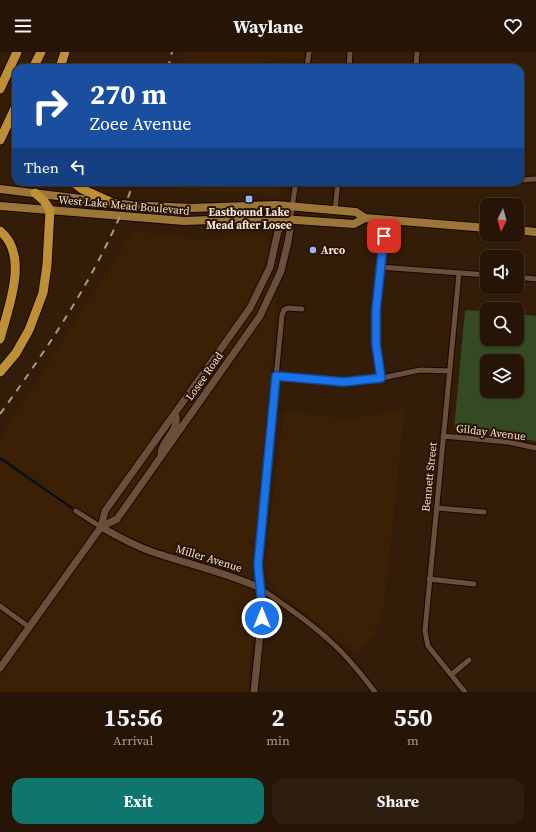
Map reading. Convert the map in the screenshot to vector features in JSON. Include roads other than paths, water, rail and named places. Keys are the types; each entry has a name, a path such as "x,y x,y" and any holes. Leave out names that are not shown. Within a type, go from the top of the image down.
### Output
{"highway":[{"path":"0,89 17,52"},
{"path":"36,64 41,52"},
{"path":"61,64 65,52"},
{"path":"0,140 12,114"},
{"path":"78,186 114,204"},
{"path":"0,372 16,353 30,330 43,293 47,266 50,210 44,201 35,193"},
{"path":"0,231 13,247 17,271 0,339"}],"main road":[{"name":"West Lake Mead Boulevard","path":"0,189 114,204 191,208 253,205 292,207 356,212 365,218 480,227"},
{"name":"West Lake Mead Boulevard","path":"0,206 198,222 289,218 354,224 365,218"},
{"name":"Losee Road","path":"101,527 117,519 260,316 268,302 283,264 290,230 289,218 292,207"},
{"name":"Losee Road","path":"0,668 101,527 105,511 250,308 270,267 278,231 289,218"},
{"path":"524,231 536,232"},
{"path":"161,456 161,448 176,424 176,417 174,415"},
{"name":"Miller Avenue","path":"101,527 130,543 149,551 244,581 260,588"},
{"path":"254,692 261,632 262,605 260,588"}],"street":[{"path":"308,64 309,52"},
{"path":"349,64 350,52"},
{"path":"416,64 417,52"},
{"path":"524,180 536,179"},
{"name":"Losee Road","path":"292,207 295,186"},
{"path":"335,210 338,186"},
{"path":"381,378 376,344 376,310 386,220"},
{"path":"380,267 480,274"},
{"name":"Bennett Street","path":"459,273 429,579 425,639 428,646 465,692"},
{"path":"524,278 536,279"},
{"path":"260,588 258,565 276,376 284,310 288,308 302,309"},
{"path":"276,376 344,382 381,378 420,370 450,371"},
{"name":"Gilday Avenue","path":"443,436 508,442 536,448"},
{"path":"436,508 484,512"},
{"name":"Miller Avenue","path":"76,511 101,527"},
{"path":"429,579 474,584"},
{"name":"Miller Avenue","path":"260,588 308,622 330,640 350,661 375,692"},
{"path":"0,606 29,627"},
{"path":"451,675 469,660"}],"waterway":[{"path":"0,458 72,508"}],"railway":[{"path":"169,64 172,52"},
{"path":"0,414 39,359 92,274 132,186"}],"place":[{"name":"Eastbound Lake Mead after Losee","path":"249,199"},
{"name":"Arco","path":"313,250"}]}
